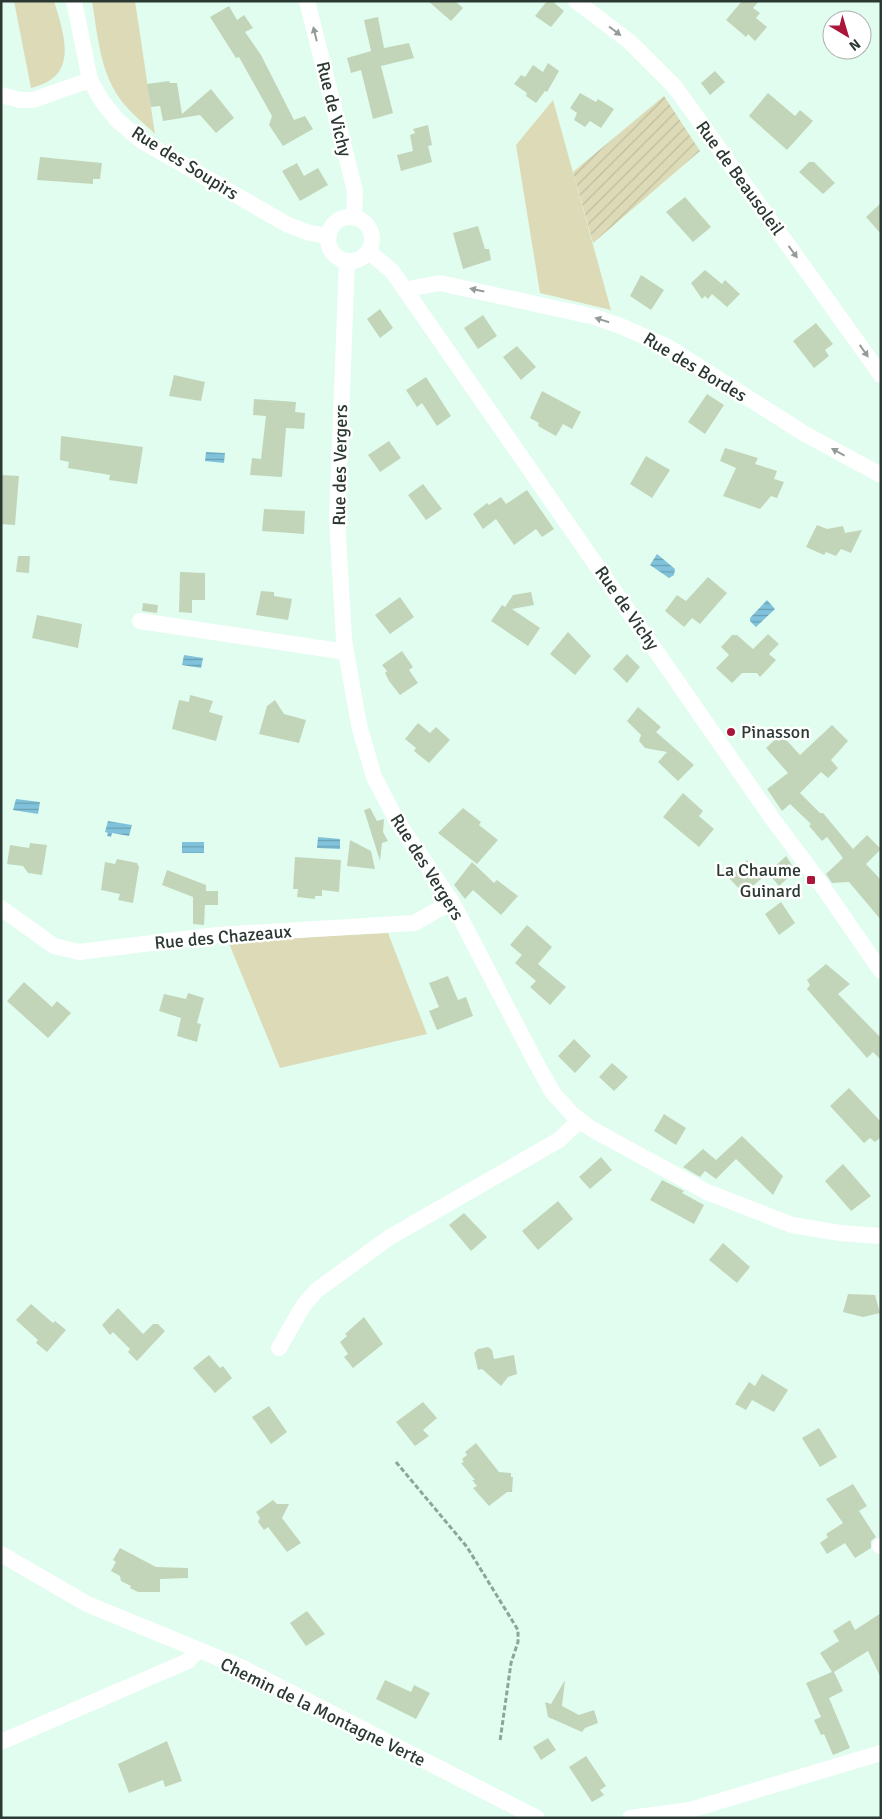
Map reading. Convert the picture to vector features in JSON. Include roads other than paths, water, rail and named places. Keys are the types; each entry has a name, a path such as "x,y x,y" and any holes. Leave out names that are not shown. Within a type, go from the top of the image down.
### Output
{"street":[{"name":"Rue des Soupirs","path":"74,1 90,80 102,101 117,120 142,140 288,225 310,234 329,236"},
{"name":"Rue de Vichy","path":"307,1 355,191 354,218"},
{"name":"Rue de Beausoleil","path":"576,1 630,42 675,87 881,375"},
{"path":"1,95 20,100 33,100 90,80"},
{"path":"354,218 368,226 372,243 363,257 346,261 332,252 329,236 331,228 337,221 354,218"},
{"name":"Rue de Vichy","path":"368,251 392,271 407,292 769,814 816,877 881,971"},
{"name":"Rue des Vergers","path":"346,261 337,518 346,652 359,725 374,777 397,820 452,902 538,1068 553,1093 580,1120 590,1128 707,1192 792,1224 840,1233 881,1236"},
{"name":"Rue des Bordes","path":"407,292 413,288 440,283 595,317 623,327 668,347 805,434 881,475"},
{"path":"140,621 346,652"},
{"name":"Rue des Chazeaux","path":"1,908 54,946 79,952 217,935 414,923 452,902"},
{"path":"279,1348 303,1306 318,1290 390,1237 559,1140 580,1120"},
{"name":"Chemin de la Montagne Verte","path":"1,1554 87,1604 197,1651 243,1668 526,1816"},
{"path":"1,1742 188,1661 197,1651"},
{"path":"630,1818 690,1810 881,1753"}],"water":[{"path":"206,452 225,453 224,463 205,461"},
{"path":"657,554 675,569 674,575 669,578 650,565"},
{"path":"767,600 775,609 756,627 750,621 750,618"},
{"path":"184,655 203,658 201,668 182,665"},
{"path":"16,799 40,802 38,814 13,810"},
{"path":"108,821 132,825 129,836 112,833 111,837 107,836 108,833 105,832"},
{"path":"318,837 340,839 340,849 317,848"},
{"path":"182,842 204,842 204,853 182,853"}],"place":[{"name":"Pinasson","path":"731,732"},
{"name":"La Chaume Guinard","path":"811,880"}]}
